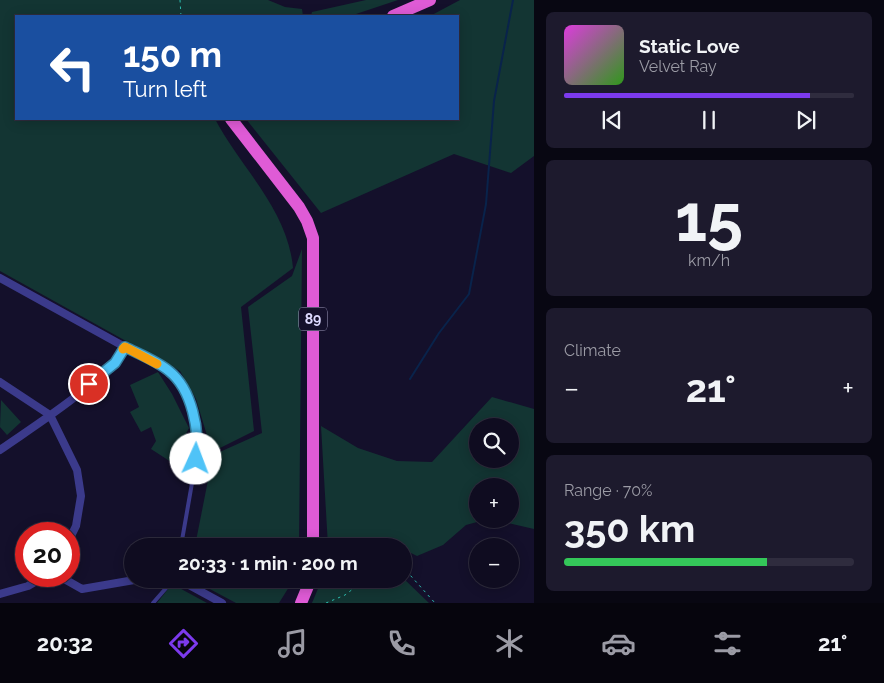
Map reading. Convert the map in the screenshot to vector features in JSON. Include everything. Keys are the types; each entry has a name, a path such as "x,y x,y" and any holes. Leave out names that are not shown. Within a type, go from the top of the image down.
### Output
{"highway":[{"path":"396,15 430,0"},
{"name":"89","path":"232,120 299,207 307,221 313,238 313,538"},
{"path":"301,603 307,588"}],"street":[{"path":"0,278 125,347 115,363 50,415 0,450"},
{"path":"0,382 50,415 77,470 81,496 77,522"},
{"path":"78,587 82,589 124,582"},
{"path":"0,594 24,587"},
{"path":"194,588 222,603"}],"lane":[{"path":"125,347 169,371 187,392 198,443 182,538"},
{"path":"153,603 166,588"}],"path":[{"path":"180,0 181,15"},
{"path":"412,577 435,603"},
{"path":"326,603 345,595 354,588"}],"green space":[{"path":"0,0 268,0 285,7 302,9 303,15 15,15 15,120 216,120 273,208 289,247 293,268 241,307 254,431 212,452 196,399 180,371 0,271"},
{"path":"366,0 398,0 353,15 311,15 312,12"},
{"path":"460,0 534,0 534,156 511,173 454,154 321,213 247,120 459,120 459,15 432,15"},
{"path":"302,249 299,538 197,538 213,455 262,433 248,307 292,276"},
{"path":"158,372 172,394 189,428 171,462 151,449 156,441 151,427 141,432 130,412 139,407 130,385"},
{"path":"492,397 534,409 534,529 519,526 519,478 469,478 469,524 443,545 417,556 412,554 412,538 328,538 321,426 358,448 397,461 432,462 469,422 469,468 519,468 519,418 473,418"},
{"path":"1,400 21,422 7,435 0,427"},
{"path":"412,587 429,603 312,603 318,588"},
{"path":"169,588 179,588 207,603 157,603"},
{"path":"208,588 288,588 279,603 236,603"}],"waterway":[{"path":"410,379 439,333 469,294 486,204 494,101 513,0"}],"slow traffic":[{"path":"123,349 125,347 157,364"}],"route":[{"path":"89,384 115,363 125,347 169,371 187,392 198,443 196,459"}]}
